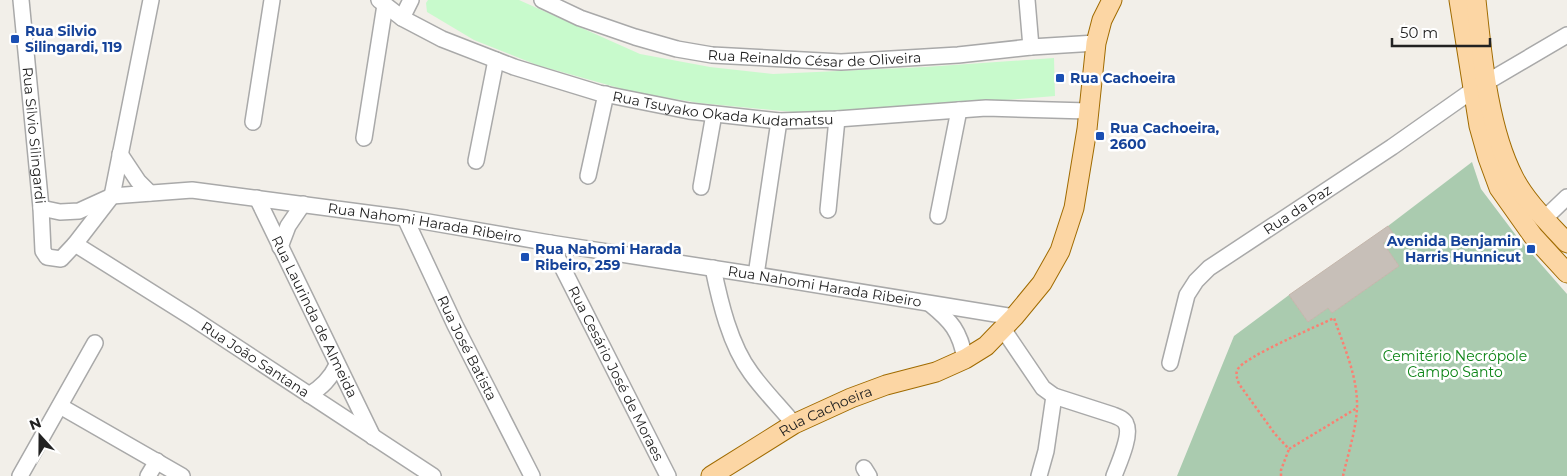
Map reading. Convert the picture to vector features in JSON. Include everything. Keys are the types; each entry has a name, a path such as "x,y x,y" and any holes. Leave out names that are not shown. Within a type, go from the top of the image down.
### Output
{"main road":[{"name":"Rua Cachoeira","path":"710,476 794,424 851,398 936,372 965,359 986,346 1009,323 1042,283 1060,251 1074,208 1096,43 1102,20 1112,0"},
{"path":"1459,0 1480,86 1514,178 1527,198 1567,243"},
{"path":"1476,0 1480,86 1479,126 1488,158 1499,188 1533,236 1567,273"}],"street":[{"name":"Rua Silvio Silingardi","path":"21,0 41,208 43,251 47,257 61,259 75,244"},
{"path":"75,244 112,196 151,0"},
{"path":"253,122 272,0"},
{"path":"402,18 410,0"},
{"name":"Rua Reinaldo César de Oliveira","path":"542,0 580,18 635,37 678,49 712,55 841,62 958,56 1031,47 1096,43"},
{"path":"1027,0 1031,47"},
{"path":"364,138 382,3"},
{"name":"Rua Tsuyako Okada Kudamatsu","path":"382,3 402,18 442,39 514,67 606,94 689,111 779,121 837,119 986,108 1088,111"},
{"name":"Rua da Paz","path":"1170,363 1187,295 1196,281 1209,268 1392,147 1480,86 1567,35"},
{"path":"476,161 496,60"},
{"path":"588,176 606,94"},
{"path":"938,216 959,110"},
{"path":"701,187 714,114"},
{"path":"828,210 837,119"},
{"path":"756,274 779,121"},
{"path":"120,154 138,181 150,193"},
{"name":"Rua Nahomi Harada Ribeiro","path":"41,208 60,212 78,211 112,196 192,190 405,218 550,243 756,274 928,303 1009,323"},
{"name":"Rua Laurinda de Almeida","path":"257,198 373,437"},
{"path":"1545,218 1567,198"},
{"path":"280,247 288,226 303,204"},
{"name":"Rua José Batista","path":"405,218 455,326 532,476"},
{"name":"Rua Cesário José de Moraes","path":"550,243 668,476"},
{"name":"Rua João Santana","path":"75,244 191,317 433,476"},
{"path":"713,268 719,300 733,340 750,372 794,424"},
{"name":"Rua Nahomi Harada Ribeiro","path":"928,303 953,325 959,336 965,359"},
{"path":"1009,323 1042,388 1054,396 1113,415 1122,419 1126,424 1128,431 1127,439 1114,476"},
{"path":"20,476 95,343"},
{"path":"309,395 322,387 337,365"},
{"path":"1039,476 1046,451 1054,396"},
{"path":"60,406 182,476"},
{"path":"148,476 157,461"}],"path":[{"path":"1289,449 1275,434 1239,384 1236,375 1237,369 1246,361 1276,345 1334,318 1355,387 1357,408 1343,476"},
{"path":"1281,476 1281,470 1289,449 1357,408"}],"green space":[{"path":"428,0 519,0 640,54 710,67 773,74 925,67 1054,58 1055,96 825,115 699,103 633,92 537,65 474,40 427,12 426,3"},
{"name":"Cemitério Necrópole Campo Santo","path":"1472,162 1481,189 1518,238 1567,294 1567,476 1177,476 1234,336 1289,295 1308,322 1328,308 1332,313 1399,266 1383,243 1394,235 1388,226"}],"building":[{"path":"1388,226 1394,235 1383,243 1399,266 1332,313 1328,308 1308,322 1289,295"}],"place":[{"name":"Rua Silvio Silingardi, 119","path":"15,39"},
{"name":"Rua Cachoeira","path":"1060,78"},
{"name":"Rua Cachoeira, 2600","path":"1100,136"},
{"name":"Avenida Benjamin Harris Hunnicut","path":"1531,249"},
{"name":"Rua Nahomi Harada Ribeiro, 259","path":"525,257"}]}
